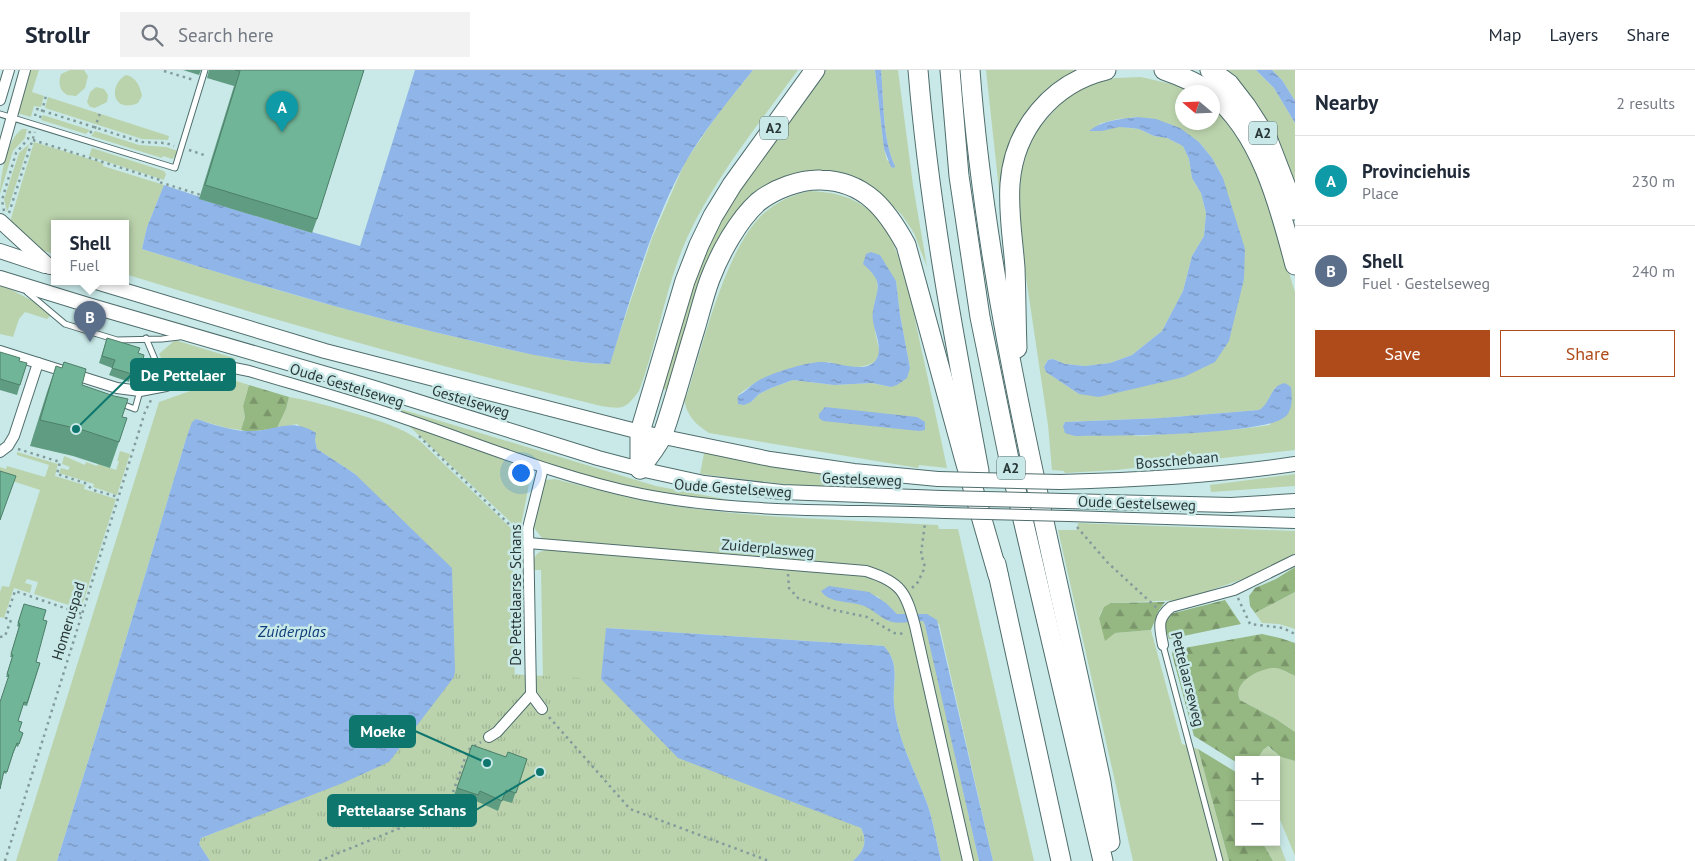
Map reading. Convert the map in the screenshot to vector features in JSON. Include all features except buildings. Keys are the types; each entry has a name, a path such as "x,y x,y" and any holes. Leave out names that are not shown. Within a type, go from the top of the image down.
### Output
{"highway":[{"name":"A2","path":"640,432 685,281 713,216 732,185 815,70"},
{"name":"A2","path":"918,70 929,179 951,319 998,576 1061,861"},
{"name":"A2","path":"950,70 959,176 980,317 1010,464 1103,861"},
{"name":"A2","path":"970,70 990,246 1019,407 1099,772 1113,861"},
{"name":"A2","path":"1019,407 1015,267 1010,225 1010,183 1013,164 1018,145 1028,124 1040,109 1056,94 1072,83 1092,73 1106,70"},
{"name":"A2","path":"1164,70 1200,85"},
{"name":"A2","path":"1210,70 1229,84 1268,140 1295,210"},
{"name":"A2","path":"1220,102 1234,116 1255,148 1275,198 1295,265"},
{"name":"A2","path":"662,436 710,278 722,252 738,226 759,202 786,186 811,180 833,180 856,188 877,202 893,221 906,245 998,576"},
{"path":"640,432 640,469"},
{"path":"640,469 662,436"}],"main road":[{"path":"2,224 51,266"},
{"path":"0,251 51,267"},
{"name":"Gestelseweg","path":"0,278 371,387 589,455 640,469 704,483 782,492 942,498 1232,505 1295,502"},
{"name":"Gestelseweg","path":"106,285 325,351 640,432 770,459 854,471 938,479 1060,482"},
{"name":"Bosschebaan","path":"1060,482 1148,479 1295,464"}],"street":[{"path":"0,100 9,70"},
{"path":"0,159 25,70"},
{"path":"0,351 38,363 55,372 140,392"},
{"path":"4,449 14,436 38,363"},
{"name":"Oude Gestelseweg","path":"140,392 166,386 220,368 234,368 399,416 543,468 641,494 698,503 746,507 1295,523"},
{"name":"De Pettelaarse Schans","path":"531,694 528,528 543,468"},
{"name":"Zuiderplasweg","path":"528,543 866,571 895,583 905,595 916,630 968,861"},
{"name":"Pettelaarseweg","path":"1163,645 1159,622 1163,613 1171,607 1234,590 1295,560"},
{"path":"489,737 497,732 531,694 542,709"}],"lane":[{"path":"0,114 175,168 205,70"},
{"path":"18,283 65,324 117,340 162,339 191,335"},
{"path":"146,338 166,386"},
{"path":"117,402 135,409 140,392"},
{"name":"Pettelaarseweg","path":"1163,645 1220,861"}],"path":[{"path":"164,71 201,83"},
{"path":"42,111 46,96"},
{"path":"2,224 33,140 37,109 141,142 166,143 207,156"},
{"path":"84,140 95,128 100,114"},
{"path":"2,224 4,211 2,200 16,153 28,139 35,124"},
{"path":"33,140 160,180 159,182 200,196"},
{"name":"Homeruspad","path":"5,861 145,412 155,389"},
{"path":"399,416 528,543"},
{"path":"4,449 60,462 57,474 85,483 93,490 119,497"},
{"path":"905,595 918,582 925,567 921,554 927,512"},
{"path":"1068,516 1108,563 1163,613"},
{"path":"787,564 789,588 798,598 834,610 867,617 894,633 916,630"},
{"path":"1234,590 1250,624 1284,628 1295,634"},
{"path":"0,638 6,636 11,620 6,618 15,591 82,614"},
{"path":"542,709 630,809 769,861"},
{"path":"320,861 447,809 468,750 489,737"}],"green space":[{"path":"30,70 39,70 32,92 44,96 41,107 34,106 31,117 17,113"},
{"path":"70,70 84,70 88,76 85,88 76,96 67,95 60,86 61,74"},
{"path":"753,70 798,70 738,151 698,215 679,257 639,391 627,405 619,408 601,406 421,360 243,310 129,275 129,220 51,220 51,253 36,249 9,225 34,142 103,163 103,166 164,185 147,227 142,249 302,297 423,329 536,355 572,361 609,364 652,238 685,162 719,112"},
{"path":"822,70 875,70 884,149 887,160 895,166 888,143 884,119 881,70 898,70 913,185 927,267 914,233 902,215 885,198 859,184 751,196 729,220 713,251 668,390 662,389 691,288 721,217"},
{"path":"986,70 1087,70 1037,105 1003,227"},
{"path":"1226,70 1256,70 1274,88 1295,123 1295,182 1268,121 1249,94"},
{"path":"1272,70 1295,70 1295,101 1282,80"},
{"path":"126,75 137,82 140,89 142,96 138,103 123,105 115,97 116,86"},
{"path":"1141,77 1176,85 1175,130 1220,130 1220,113 1249,155 1267,202 1295,292 1295,450 1116,470 1065,473 1064,471 1052,470 1048,425 1024,264 1019,199 1022,167 1028,148 1037,130 1062,102 1076,92 1095,83 1115,78","holes":["1138,117 1199,142 1212,158 1223,178 1184,377 1079,394 1046,372 1044,367 1048,360 1053,359 1065,364 1085,366 1110,363 1132,355 1162,331 1183,291 1192,256 1204,236 1206,213 1201,193 1192,178 1189,159 1183,146 1167,138 1154,136 1139,129 1098,124","1275,387 1270,425 1241,429 1139,436 1063,426 1065,422 1161,418 1259,410 1265,406"]},
{"path":"96,87 104,89 108,95 107,102 95,108 90,107 87,102 90,92"},
{"path":"48,97 169,136 168,140 142,139 45,108"},
{"path":"43,115 90,130 86,134 41,120"},
{"path":"22,129 27,129 25,138 13,151 0,194 1,178 8,149"},
{"path":"95,131 139,145 166,147 178,151 177,156 172,159 163,156 162,158 91,136"},
{"path":"29,144 7,212 4,199 19,153"},
{"path":"92,148 164,171 166,174 164,180 89,156"},
{"path":"810,191 826,192 857,202 870,211 882,224 891,240 906,278 947,468 919,465 918,468 709,433 699,426 689,414 684,398 687,395 718,295 741,244 754,224 769,209 794,195","holes":["873,272 896,281 910,368 891,387 872,383 834,385 793,380 759,394 751,402 738,395 756,382 829,362 846,367 859,367 875,362 880,353 875,332 874,305 878,292 877,280"]},
{"path":"0,286 10,289 42,306 50,316 47,319 25,312 19,319 13,337 0,334"},
{"path":"175,340 237,359 172,378 159,354"},
{"path":"227,378 249,385 243,406 245,417 241,430 226,428 196,419 186,439 57,861 16,861 159,402"},
{"path":"249,385 289,397 286,409 277,428 249,432 241,430 245,417 243,406"},
{"path":"289,397 323,404 374,419 413,436 515,532 515,547 520,547 521,570 513,570 515,689 482,727 210,861 355,474 317,449 315,440 297,424 277,428 286,409"},
{"path":"394,407 656,486 740,502 703,501 660,494 584,475 472,439 399,412"},
{"path":"409,426 526,469 530,479 520,531"},
{"path":"120,451 130,454 117,495 93,487 94,484 59,473 61,468 68,470 70,467 62,464 64,456 85,465 86,462 116,470"},
{"path":"17,452 58,464 55,476 85,485 84,489 116,499 81,609 34,594 38,582 27,579 25,583 32,585 30,593 14,588 4,618 0,617 0,592 2,586 9,587 40,490 0,477 0,467 6,469 7,466 45,477 49,465 17,455"},
{"path":"704,453 787,469 858,478 857,488 791,485 700,474"},
{"path":"1295,474 1295,486 1211,492 1210,485"},
{"path":"555,479 679,507 787,517 938,525 939,529 958,529 1034,861 993,861 939,624 918,615 914,604 883,572 551,541 542,538 534,528 545,480"},
{"path":"1078,523 1295,531 1295,555 1257,574 1183,600 1111,603 1104,609 1099,618 1115,633 1151,630 1182,744 1198,749 1229,861 1133,861 1058,530 1077,530"},
{"path":"548,550 845,573 867,576 884,582 891,587 897,593 907,614 897,614 877,596 859,604 870,608 889,621 909,621 963,861 941,861 928,806 898,729 894,704 894,667 889,653 884,646 606,628 861,828 853,861 543,684 541,570 533,570 533,566 536,556 540,552"},
{"path":"1295,567 1295,592 1255,613 1250,606 1249,596 1255,588 1276,579"},
{"path":"1295,592 1295,629 1279,624 1262,623 1255,613"},
{"path":"1225,600 1241,624 1169,639 1164,625 1170,614"},
{"path":"1165,602 1159,610 1151,630 1115,633 1105,641 1099,618 1104,607 1111,603"},
{"path":"919,621 923,621 927,629 979,861 972,861 920,634"},
{"path":"1262,634 1295,643 1295,676 1276,668 1263,670 1249,677 1240,687 1238,693 1240,700 1276,719 1295,732 1295,761 1281,757 1268,746 1259,756 1235,756 1235,762 1194,736 1172,654 1173,650"},
{"path":"1268,668 1278,668 1295,676 1295,732 1276,719 1240,700 1239,689 1246,679"},
{"path":"455,671 601,679 678,758 861,828 864,846 860,854 853,861 210,861 199,844 201,838 343,783 389,762 454,677"},
{"path":"1267,746 1280,756 1259,756"},
{"path":"1198,749 1235,772 1235,846 1264,846 1273,861 1229,861"},
{"path":"1280,756 1295,761 1295,856 1280,820"},
{"path":"1280,845 1286,861 1273,861 1264,846"}],"water":[{"path":"415,70 753,70 700,139 673,187 652,236 610,364 536,355 423,329 302,297 142,249 147,227 164,185 200,197 200,199 360,246"},
{"path":"875,70 881,70 884,119 894,168 891,167 884,149"},
{"path":"1256,70 1272,70 1282,80 1295,101 1295,123 1274,88"},
{"path":"1138,117 1156,119 1175,126 1175,130 1183,130 1199,142 1212,158 1223,178 1245,249 1244,279 1229,341 1215,362 1184,377 1099,397 1079,394 1046,372 1044,367 1048,360 1053,359 1065,364 1085,366 1110,363 1132,355 1162,331 1183,291 1192,256 1204,236 1206,213 1201,193 1192,178 1189,159 1183,146 1167,138 1154,136 1139,129 1119,127 1102,131 1089,131 1106,122"},
{"path":"871,252 880,255 896,281 910,368 907,378 891,387 872,383 834,385 793,380 759,394 751,402 744,405 738,404 739,395 754,383 787,369 821,362 858,367 871,364 876,360 879,349 873,323 873,311 878,286 870,270 863,264 866,254"},
{"path":"1285,383 1291,387 1292,395 1290,410 1286,416 1273,423 1250,428 1186,434 1075,436 1065,433 1063,426 1065,422 1161,418 1259,410 1276,387"},
{"path":"825,407 917,417 925,422 925,430 919,431 823,421 819,418 819,414"},
{"name":"Zuiderplas","path":"196,419 244,431 291,425 307,428 316,433 317,449 355,474 452,568 454,677 389,762 343,783 201,838 199,844 210,861 57,861 186,439 192,422"},
{"path":"829,586 869,592 886,603 897,614 927,614 937,620 993,861 979,861 923,621 900,623 888,621 865,606 829,598 821,591"},
{"path":"606,628 884,646 889,653 894,667 894,704 898,729 928,806 941,861 853,861 860,854 864,846 861,828 678,758 601,679"}],"place":[{"name":"Provinciehuis","path":"282,132"},
{"name":"Shell","path":"90,342"},
{"name":"De Pettelaer","path":"76,429"},
{"name":"Moeke","path":"487,763"},
{"name":"Pettelaarse Schans","path":"540,772"}]}
